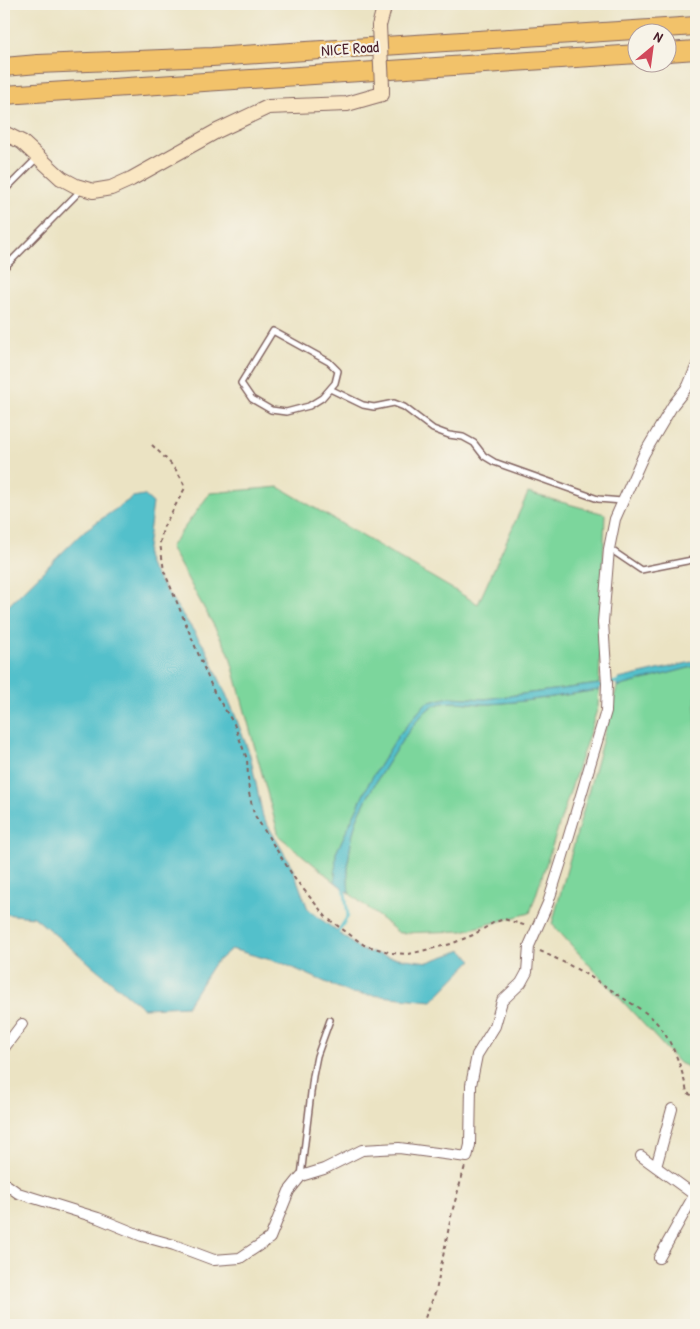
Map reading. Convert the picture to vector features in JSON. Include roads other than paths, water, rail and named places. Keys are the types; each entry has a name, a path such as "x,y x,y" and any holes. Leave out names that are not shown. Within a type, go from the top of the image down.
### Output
{"highway":[{"name":"NICE Road","path":"4,67 212,57 696,26"},
{"path":"678,51 696,50"},
{"name":"NICE Road","path":"4,95 628,55"}],"street":[{"path":"4,133 22,142 61,178 93,191 111,188 131,180 216,131 268,107 347,104 382,94 379,26 385,4"},
{"path":"4,1183 18,1193 98,1218 142,1236 174,1245 214,1260 240,1258 270,1238 289,1191 301,1176 324,1169 362,1150 399,1148 467,1157 470,1146 471,1085 478,1055 495,1026 502,1001 521,983 527,972 529,946 546,905 606,711 607,684 603,622 609,549 615,520 644,454 673,405 688,386 696,367"},
{"path":"4,1048 22,1024"},
{"path":"656,1167 672,1109"},
{"path":"641,1156 696,1194 659,1258"}],"lane":[{"path":"4,191 38,157"},
{"path":"4,268 83,188"},
{"path":"273,331 329,362 338,371 335,383 330,389 322,398 309,406 286,412 272,410 252,399 241,384 273,331"},
{"path":"330,389 363,405 374,406 394,403 404,407 433,430 449,436 463,437 474,443 484,456 494,462 598,499 623,501"},
{"path":"609,549 641,570 692,560"},
{"path":"301,1176 313,1076 317,1056 330,1020"}],"water":[{"path":"144,495 153,503 146,556 150,567 206,649 233,710 250,755 263,817 292,867 308,909 361,950 390,957 428,962 462,950 472,960 432,1001 350,993 282,963 231,949 213,965 187,1006 143,1008 34,917 4,914 4,610 84,531 133,497"},
{"path":"696,661 696,666 617,687 619,679"},
{"path":"599,684 599,690 531,700 490,704 447,702 433,706 424,713 402,741 377,780 359,814 350,851 348,867 349,893 335,882 336,853 370,781 398,736 426,703 450,697 485,699"}],"waterway":[{"path":"595,687 621,681"},
{"path":"336,935 348,916 344,885"}]}
